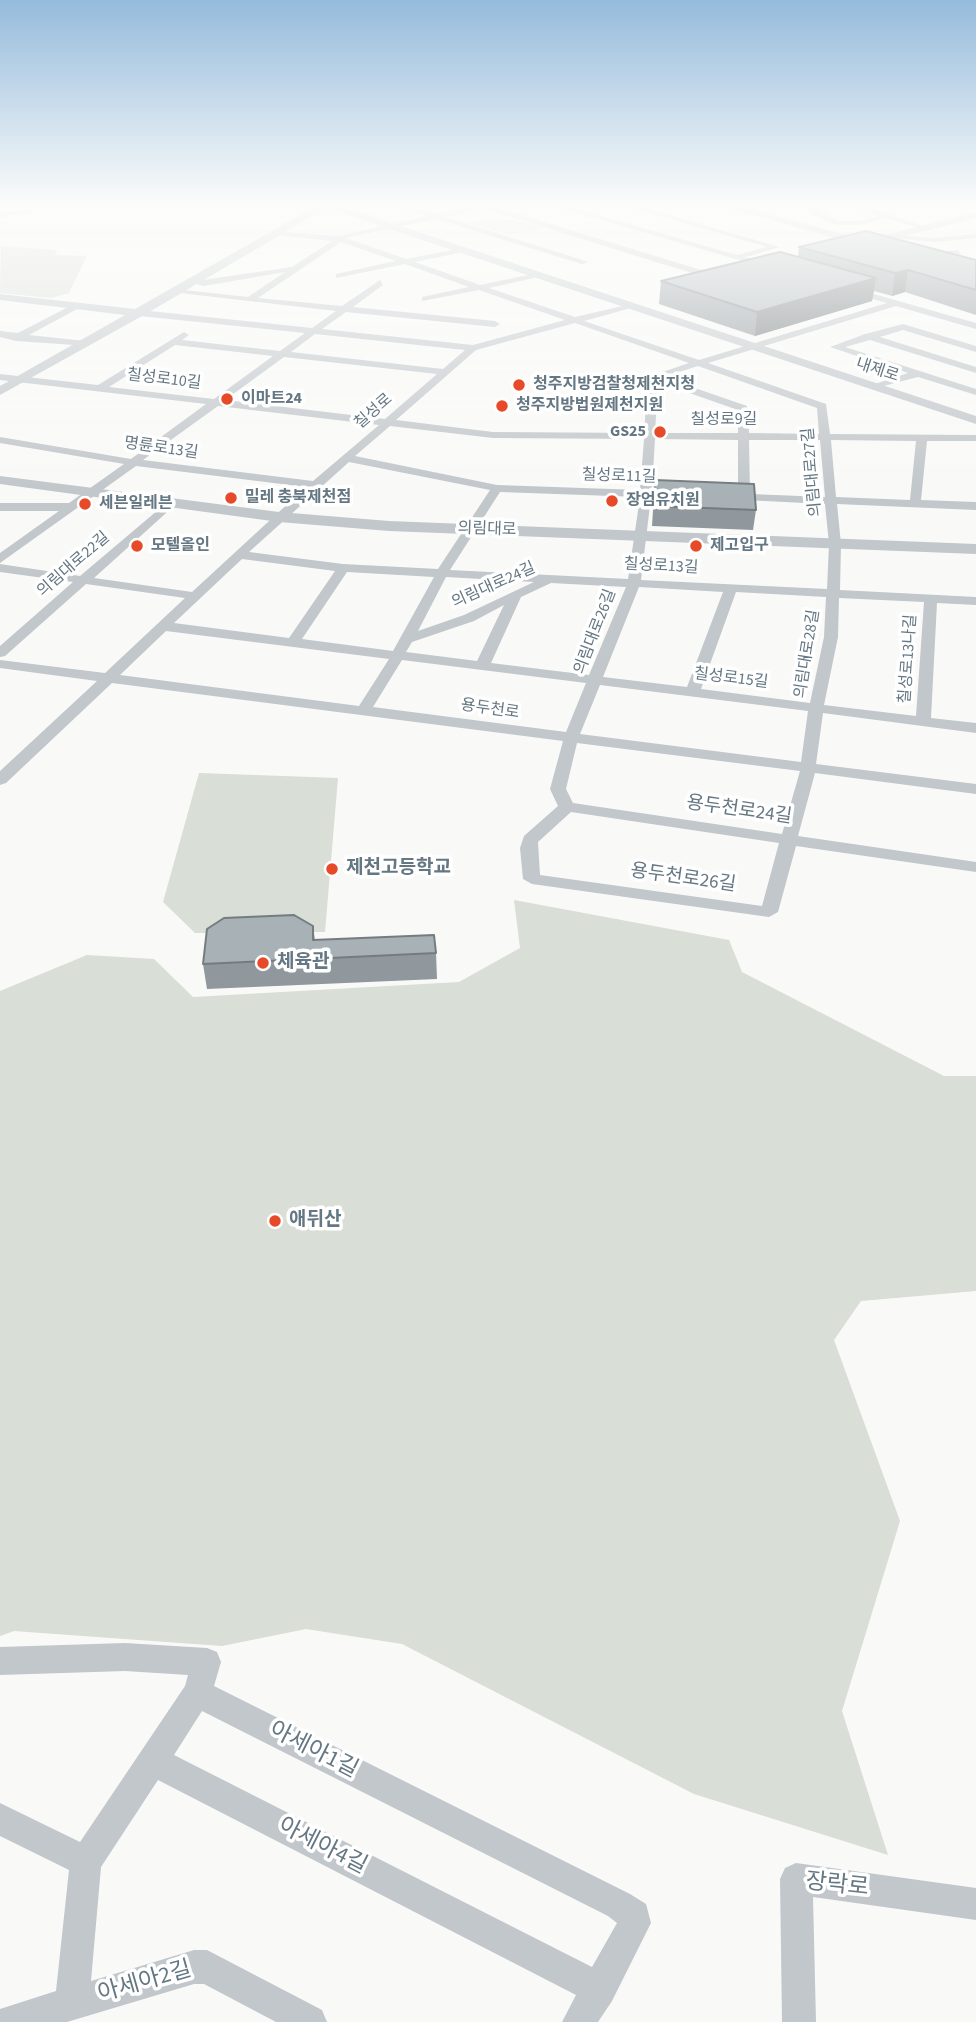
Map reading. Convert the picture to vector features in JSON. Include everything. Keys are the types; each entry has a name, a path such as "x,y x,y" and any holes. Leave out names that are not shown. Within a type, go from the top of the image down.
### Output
{"street":[{"path":"28,300 473,348"},
{"path":"0,391 161,300"},
{"path":"253,300 495,324"},
{"path":"0,559 355,300"},
{"path":"518,300 575,320"},
{"name":"내제로","path":"611,300 976,420"},
{"name":"칠성로","path":"0,780 279,517 473,348 649,300"},
{"path":"886,300 976,326"},
{"path":"653,377 895,303"},
{"path":"0,346 76,306"},
{"path":"99,388 209,320"},
{"name":"의림대로27길","path":"575,320 822,406 827,436 835,544"},
{"path":"827,323 976,370"},
{"path":"976,349 903,327 835,347 976,392"},
{"path":"0,334 86,344"},
{"path":"174,342 446,372"},
{"path":"876,387 976,354"},
{"name":"칠성로10길","path":"0,377 389,422"},
{"path":"653,377 743,408 744,497"},
{"name":"의림대로26길","path":"571,738 634,583 646,494 653,377"},
{"name":"칠성로9길","path":"389,422 493,435 976,438"},
{"path":"915,504 922,438"},
{"name":"명륜로13길","path":"0,440 132,462 318,485"},
{"name":"칠성로11길","path":"347,458 497,488 670,494"},
{"name":"의림대로","path":"0,480 279,517 470,529 976,549"},
{"name":"의림대로24길","path":"363,710 398,655 442,573 497,488"},
{"path":"720,496 976,506"},
{"name":"의림대로22길","path":"0,653 171,503"},
{"path":"0,507 70,507"},
{"name":"의림대로28길","path":"808,769 831,637 835,544"},
{"name":"칠성로13길","path":"240,555 343,568 976,601"},
{"path":"0,568 195,596"},
{"path":"293,642 343,568"},
{"name":"의림대로24길","path":"407,639 469,618 516,594 556,579"},
{"path":"693,692 732,589"},
{"path":"482,666 516,594"},
{"name":"칠성로13나길","path":"923,721 931,599"},
{"name":"칠성로15길","path":"163,626 976,727"},
{"name":"용두천로","path":"0,664 976,789"},
{"path":"567,807 558,789 571,738"},
{"name":"용두천로26길","path":"567,807 530,840 528,848 532,878 769,912 791,840 808,769"},
{"name":"용두천로24길","path":"567,807 976,867"},
{"path":"0,1661 125,1657 207,1662 197,1693 86,1862 72,2004"},
{"name":"아세아1길","path":"197,1693 619,1905 634,1916 635,1923"},
{"name":"아세아4길","path":"151,1760 600,1989"},
{"path":"0,1819 86,1862"},
{"name":"장락로","path":"799,2022 796,1879 976,1904"},
{"path":"579,2022 635,1923"},
{"name":"아세아2길","path":"10,2022 194,1967 207,1967 310,2022"}],"shaded area":[{"path":"199,773 338,778 325,932 195,933 163,902"},
{"path":"514,900 729,940 742,972 944,1076 976,1076 976,1291 861,1301 834,1340 900,1521 842,1711 888,1855 694,1794 402,1644 306,1629 222,1646 14,1631 0,1636 0,991 87,955 154,959 193,997 459,982 520,948"}],"building":[{"path":"721,300 798,300 757,312"},
{"path":"655,480 754,484 756,510 654,506"},
{"path":"294,915 313,926 313,940 434,935 436,953 203,964 207,929 224,918"}],"place":[{"name":"청주지방검찰청제천지청","path":"519,385"},
{"name":"이마트24","path":"227,399"},
{"name":"청주지방법원제천지원","path":"502,406"},
{"name":"GS25","path":"660,432"},
{"name":"밀레 충북제천점","path":"231,498"},
{"name":"장엄유치원","path":"612,501"},
{"name":"세븐일레븐","path":"85,504"},
{"name":"모텔올인","path":"137,546"},
{"name":"제고입구","path":"696,546"},
{"name":"제천고등학교","path":"332,869"},
{"name":"체육관","path":"263,963"},
{"name":"애뒤산","path":"275,1221"}]}
